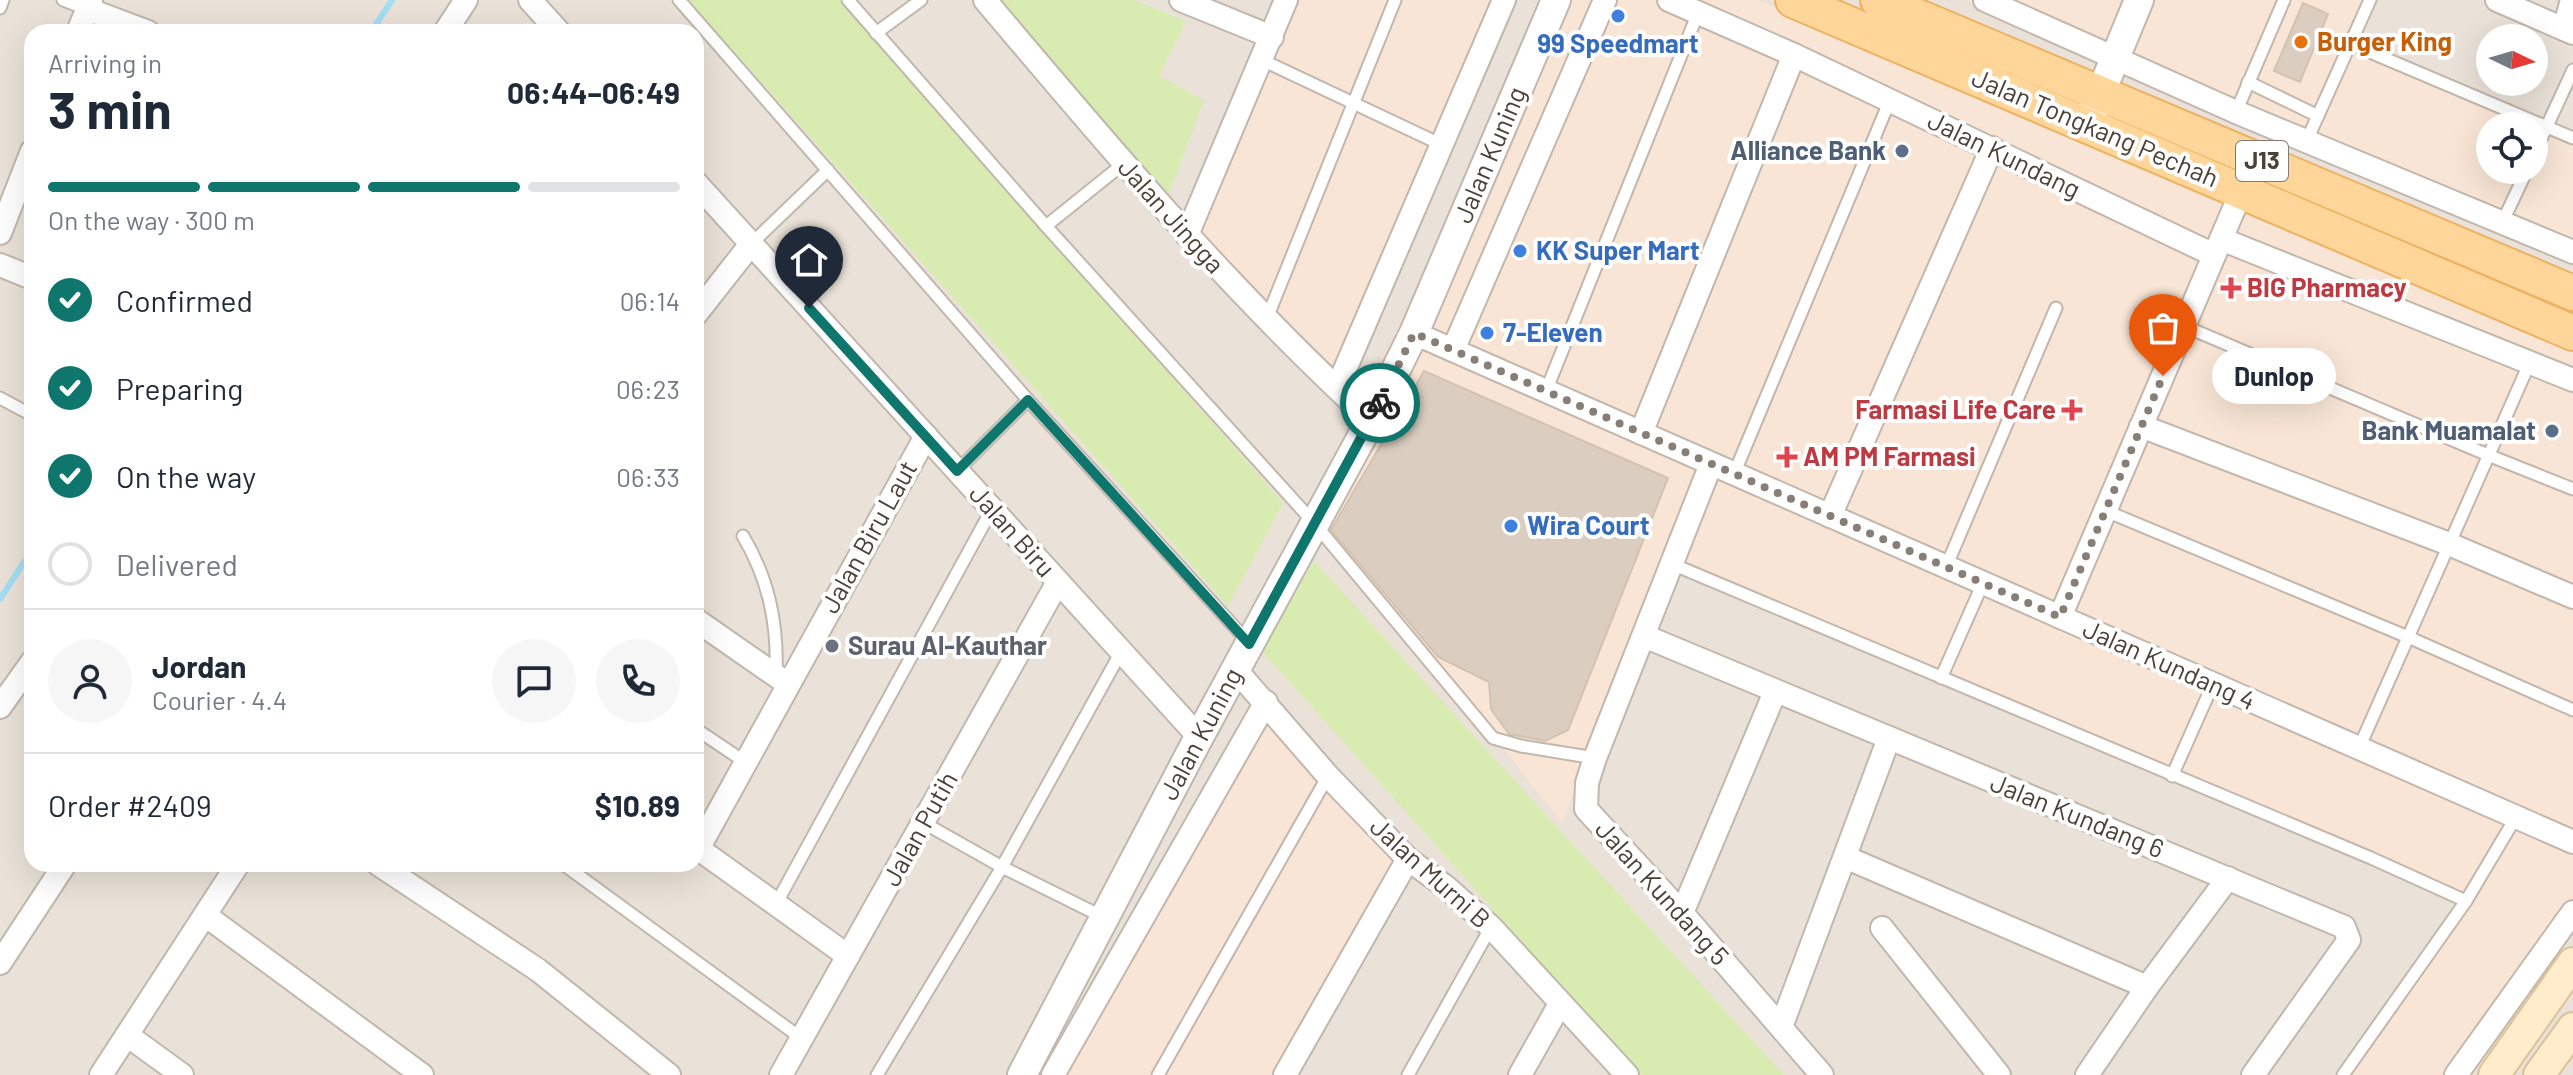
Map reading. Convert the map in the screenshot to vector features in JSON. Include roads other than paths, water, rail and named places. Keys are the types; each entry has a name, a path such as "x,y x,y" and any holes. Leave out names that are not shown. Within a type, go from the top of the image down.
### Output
{"main road":[{"name":"Jalan Tongkang Pechah","path":"1793,0 2573,333"},
{"name":"Jalan Tongkang Pechah","path":"1878,0 2573,293"},
{"path":"2494,1075 2573,963"},
{"path":"2539,1075 2573,1028"}],"street":[{"path":"450,24 466,0"},
{"path":"530,0 547,24"},
{"name":"Jalan Jingga","path":"985,0 1187,235 1266,320 1371,420"},
{"path":"1181,0 1272,37"},
{"path":"1187,235 1286,0"},
{"path":"1337,388 1504,0"},
{"name":"Jalan Kuning","path":"1034,1073 1104,918 1371,420 1414,333 1556,0"},
{"path":"1453,350 1605,0"},
{"name":"Jalan Kundang","path":"1669,0 2217,247 2573,380"},
{"path":"1985,0 2236,112 2573,252"},
{"path":"2087,125 2139,0"},
{"path":"2497,0 2569,31 2572,0"},
{"path":"81,24 89,5 131,24"},
{"path":"1641,433 1794,55"},
{"path":"1830,516 1992,148"},
{"path":"0,233 24,172"},
{"path":"2060,617 2242,190"},
{"name":"Jalan Biru","path":"704,192 1199,737"},
{"path":"704,304 751,244"},
{"path":"0,265 24,275"},
{"name":"Jalan Kundang 4","path":"1414,333 2573,842"},
{"path":"2141,426 2449,544 2573,597"},
{"name":"Jalan Biru Laut","path":"704,835 745,762 782,680 926,436"},
{"name":"Jalan Kundang 5","path":"1711,464 1595,758 1587,783 1586,809 1682,913 1822,1075"},
{"name":"Jalan Putih","path":"781,1075 1058,582"},
{"path":"704,626 782,680"},
{"name":"Jalan Kundang 6","path":"1644,636 2344,927 2349,940 2253,1075"},
{"name":"Jalan Murni B","path":"1236,670 1328,776 1408,859 1446,887 1491,927 1625,1074"},
{"path":"0,707 24,673"},
{"path":"1682,913 1775,692"},
{"path":"1034,1073 1266,702"},
{"path":"1781,1027 1889,738"},
{"path":"704,853 848,956"},
{"path":"1845,857 2147,987"},
{"path":"1285,1075 1408,859"},
{"path":"0,963 60,872"},
{"path":"101,1075 233,872"},
{"path":"390,872 538,970 669,1075"},
{"path":"2087,1075 2147,987 2228,878"},
{"path":"2456,1075 2573,912"},
{"path":"205,915 422,1075"},
{"path":"1882,928 1999,1075"},
{"path":"1520,1075 1560,1004"},
{"path":"127,1035 182,1075"}],"lane":[{"path":"0,8 3,0"},
{"path":"63,0 89,5"},
{"path":"679,0 700,24"},
{"path":"848,0 1046,226 1315,524 1493,738 1521,746 1595,758"},
{"path":"876,33 921,0"},
{"path":"1266,320 1395,0"},
{"path":"2236,112 2284,0"},
{"path":"2307,140 2351,44 2365,2"},
{"path":"1546,391 1698,13"},
{"path":"704,29 1028,400 1249,644"},
{"path":"2351,44 2512,112"},
{"path":"1262,60 1440,144"},
{"path":"2548,125 2573,70"},
{"path":"2248,82 2318,116"},
{"path":"1734,474 1890,100"},
{"path":"2548,127 2573,138"},
{"path":"1046,226 1123,164"},
{"path":"751,244 828,170"},
{"path":"2502,223 2520,184"},
{"path":"1946,567 2056,308"},
{"path":"2184,326 2573,489"},
{"path":"2359,748 2530,362"},
{"path":"0,398 24,411"},
{"path":"957,471 1028,400"},
{"path":"776,904 992,509"},
{"path":"2106,511 2408,637 2573,710"},
{"path":"743,536 756,558 772,601 782,680"},
{"path":"1672,564 2371,858 2466,901"},
{"path":"1941,678 1983,583"},
{"path":"877,1075 1002,867 1121,652"},
{"path":"2172,776 2213,684"},
{"path":"704,734 745,762"},
{"path":"1158,1075 1328,776"},
{"path":"2343,1075 2466,901 2516,817"},
{"path":"924,823 1002,867 1104,918"},
{"path":"574,872 801,1038"},
{"path":"1408,1075 1491,927"}],"waterway":[{"path":"376,24 392,0"},
{"path":"0,599 24,562"}],"place":[{"name":"99 Speedmart","path":"1618,16"},
{"name":"Burger King","path":"2301,42"},
{"name":"Alliance Bank","path":"1902,151"},
{"name":"KK Super Mart","path":"1520,251"},
{"name":"BIG Pharmacy","path":"2231,288"},
{"name":"7-Eleven","path":"1487,333"},
{"name":"Dunlop","path":"2163,376"},
{"name":"Farmasi Life Care","path":"2072,410"},
{"name":"Bank Muamalat","path":"2552,431"},
{"name":"AM PM Farmasi","path":"1787,457"},
{"name":"Wira Court","path":"1511,526"},
{"name":"Surau Al-Kauthar","path":"832,646"}]}
